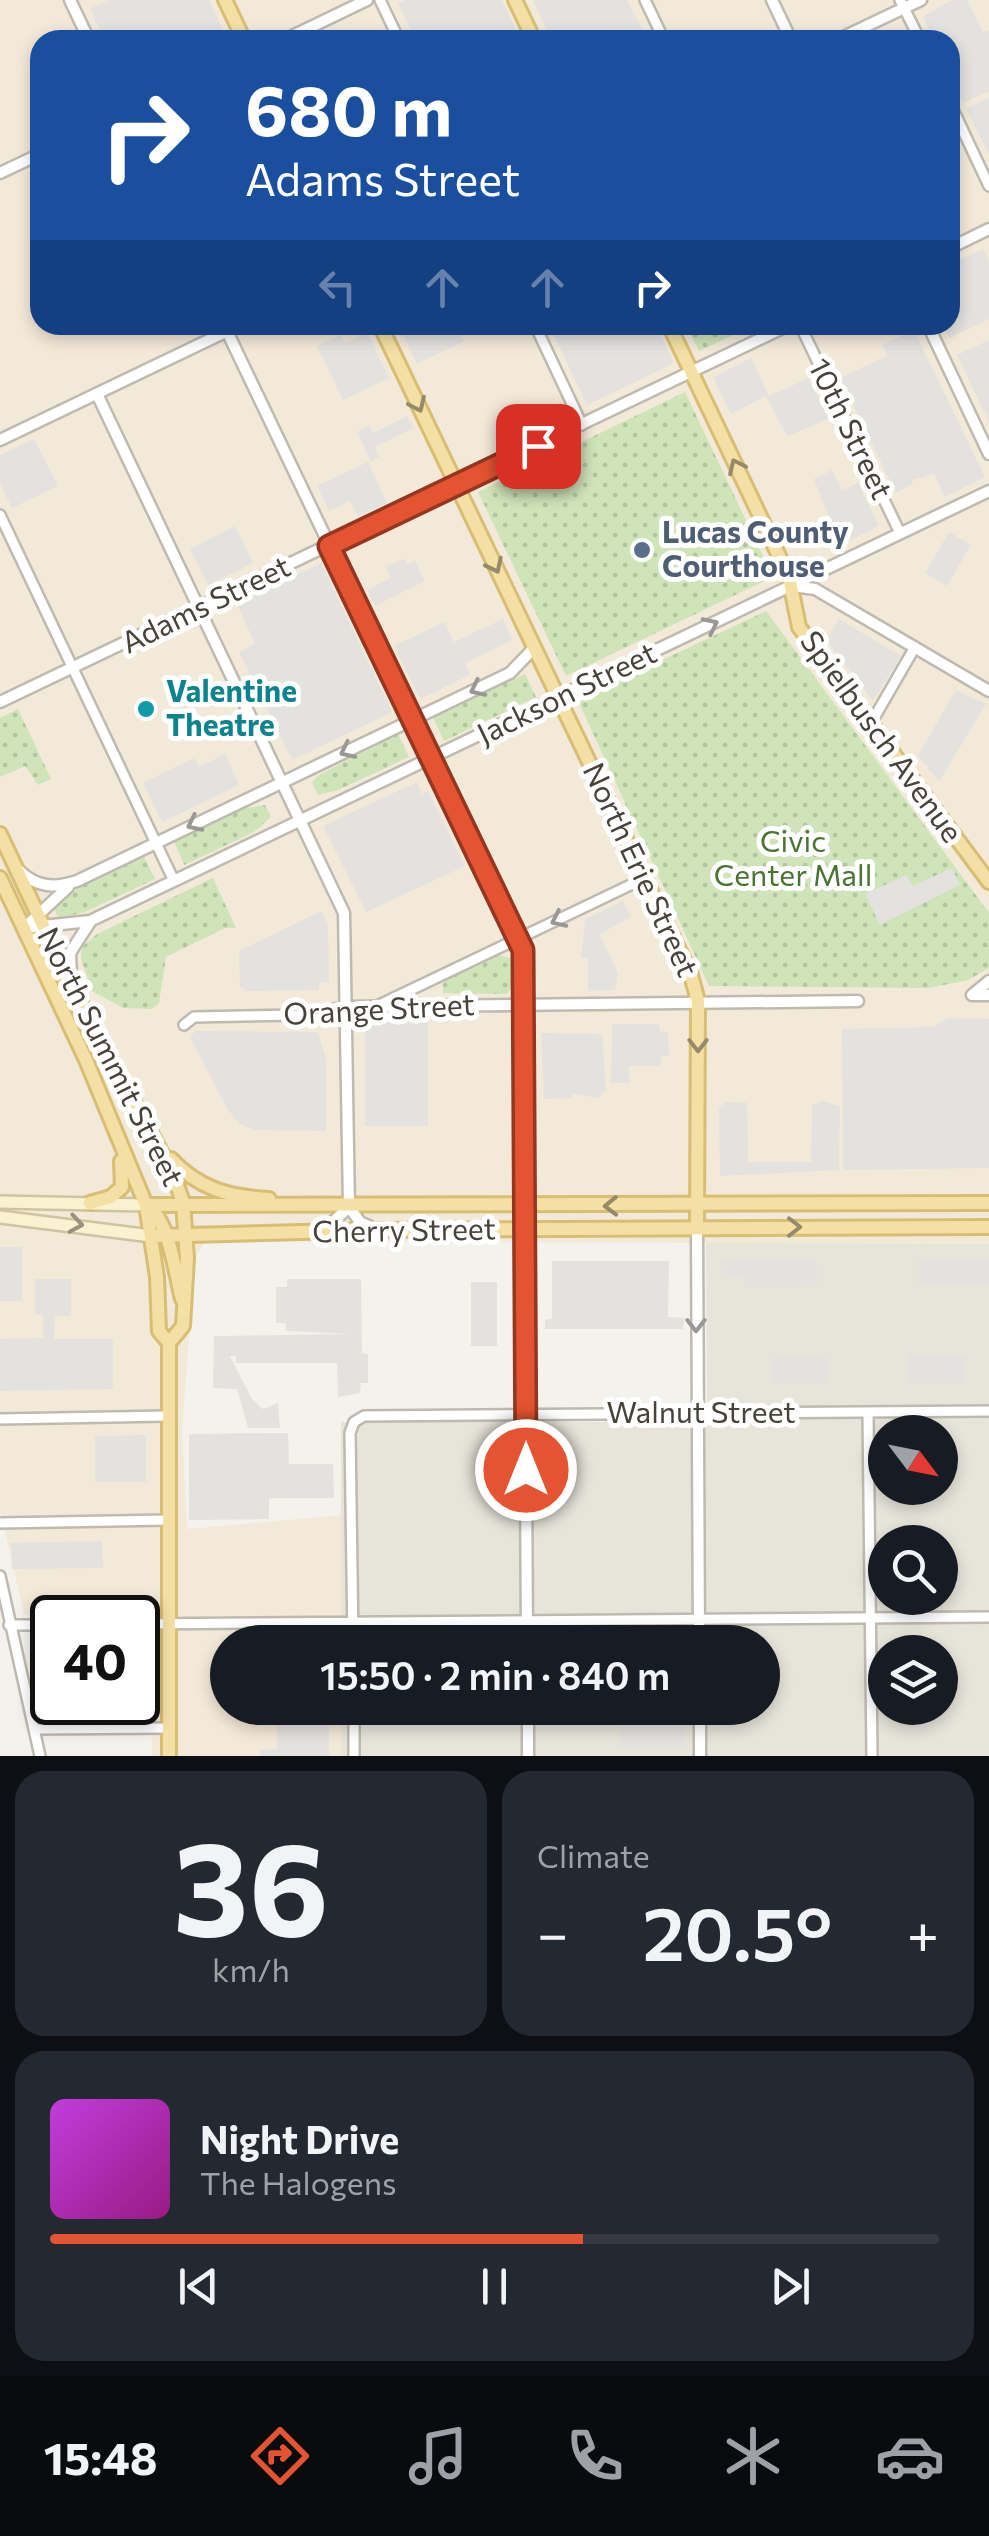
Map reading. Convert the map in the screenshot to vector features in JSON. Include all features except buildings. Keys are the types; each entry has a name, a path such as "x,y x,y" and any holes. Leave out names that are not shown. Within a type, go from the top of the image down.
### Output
{"main road":[{"path":"225,0 239,30"},
{"path":"515,0 529,30"},
{"name":"North Erie Street","path":"385,335 686,965 698,1001 697,1228"},
{"name":"Spielbusch Avenue","path":"674,335 792,586 792,608 799,627 989,882"},
{"name":"North Summit Street","path":"0,834 71,985 174,1174 183,1206 183,1326 169,1343 167,1416 169,1756"},
{"name":"North Summit Street","path":"0,878 115,1128 158,1236 159,1332 169,1343"},
{"path":"90,1203 111,1197 124,1183 115,1128"},
{"path":"150,1134 183,1172 210,1188 301,1206"},
{"name":"Cherry Street","path":"0,1202 349,1207 989,1203"},
{"name":"Cherry Street","path":"0,1218 44,1219 158,1236 378,1230 989,1228"},
{"path":"158,1236 184,1309"}],"street":[{"path":"70,0 84,30"},
{"path":"305,30 367,0"},
{"path":"380,0 394,30"},
{"path":"645,0 659,30"},
{"path":"772,0 786,30"},
{"path":"856,30 902,4 921,0"},
{"path":"902,4 915,30"},
{"path":"960,124 989,186"},
{"path":"0,173 30,159"},
{"path":"960,243 989,229"},
{"path":"0,440 212,335"},
{"path":"229,335 524,955 527,1622"},
{"path":"540,335 582,425"},
{"name":"Adams Street","path":"0,702 768,335"},
{"name":"10th Street","path":"805,335 900,533"},
{"path":"933,335 989,454"},
{"path":"97,394 344,913 349,1207 360,1222 378,1230"},
{"name":"Jackson Street","path":"24,928 46,930 90,921 989,491"},
{"path":"0,514 174,881"},
{"path":"792,586 815,589 989,691"},
{"name":"Jackson Street","path":"14,865 26,877 44,885 55,887 77,880 510,673 534,647"},
{"path":"870,725 915,647"},
{"path":"379,1006 646,878"},
{"name":"Jackson Street","path":"24,928 77,880"},
{"path":"71,985 70,953 90,921"},
{"path":"989,981 972,995 989,995"},
{"name":"Orange Street","path":"184,1024 194,1017 305,1015 347,1007 858,1001"},
{"path":"322,1233 349,1207"},
{"name":"North Erie Street","path":"697,1228 699,1625"},
{"name":"Walnut Street","path":"352,1622 354,1422 364,1416 989,1411"},
{"path":"868,1412 872,1756"},
{"path":"0,1419 167,1416"},
{"path":"0,1523 168,1520"},
{"path":"0,1576 40,1756"},
{"path":"160,1624 989,1617"},
{"path":"9,1625 30,1625"},
{"path":"354,1725 354,1756"},
{"path":"528,1725 528,1756"},
{"path":"700,1725 700,1756"},
{"path":"34,1729 169,1728"}],"shaded area":[{"path":"0,0 989,0 989,1244 206,1241 195,1257 182,1429 187,1529 341,1515 341,1625 210,1625 210,1725 341,1725 341,1756 152,1756 152,1725 160,1725 160,1595 30,1595 30,1614 24,1614 0,1510"},
{"path":"108,0 209,0 223,30 100,30 90,9"},
{"path":"502,0 516,30 410,30 398,3"},
{"path":"533,0 627,0 642,30 547,30"},
{"path":"953,0 967,0 983,32 989,30 989,91 963,103 960,30 929,30 923,16"},
{"path":"989,97 989,155 966,109"},
{"path":"983,249 989,261 989,319 960,333 960,259"},
{"path":"340,335 345,343 368,335 389,378 343,400 317,346"},
{"path":"403,335 461,335 464,341 417,364"},
{"path":"554,335 661,335 674,363 587,405"},
{"path":"903,335 916,335 985,477 945,497 934,474 912,480 913,484 896,493 840,378 887,356 882,345"},
{"path":"989,340 989,422 957,355"},
{"path":"751,358 769,396 809,378 829,419 787,436 766,396 731,414 713,377"},
{"path":"407,416 414,428 375,447 379,457 371,461 357,432 369,426 373,433"},
{"path":"34,439 58,486 12,508 0,484 0,455"},
{"path":"368,462 387,503 358,516 350,501 329,511 317,486"},
{"path":"832,470 842,490 858,483 879,526 840,545 814,479"},
{"path":"235,526 253,563 208,585 190,549"},
{"path":"949,532 971,545 947,586 925,573"},
{"path":"405,559 408,564 415,561 425,581 375,606 367,590 391,578 386,566"},
{"path":"321,563 392,712 292,760 239,652 255,644 237,604"},
{"path":"503,619 512,640 465,663 470,675 420,699 394,646 444,622 454,642"},
{"path":"839,619 901,656 873,701 826,640"},
{"path":"956,690 986,704 939,782 918,755"},
{"path":"225,754 239,785 162,822 143,783 194,758 199,767"},
{"path":"417,782 422,794 428,791 465,866 366,912 323,826"},
{"path":"952,868 960,885 880,925 865,894 906,875 913,886"},
{"path":"623,901 631,917 599,934 618,973 615,990 588,991 588,959 581,958 585,919"},
{"path":"321,911 328,924 329,982 319,982 319,990 246,991 240,986 239,951"},
{"path":"365,1018 428,1018 428,1126 365,1126"},
{"path":"948,1018 989,1019 989,1168 843,1170 842,1029 933,1027"},
{"path":"612,1024 659,1024 660,1031 668,1032 669,1056 661,1056 661,1066 629,1066 629,1083 611,1083"},
{"path":"195,1031 318,1032 326,1059 326,1131 256,1130 240,1124 228,1110 190,1037"},
{"path":"541,1033 602,1034 606,1089 599,1098 573,1094 572,1098 544,1099"},
{"path":"822,1101 840,1106 839,1170 720,1176 719,1108 725,1102 747,1103 748,1162 811,1162 812,1105"},
{"path":"713,1239 989,1242 989,1756 341,1756 341,1725 780,1725 780,1625 341,1625 341,1422 711,1422 712,1402 707,1402 706,1243"},
{"path":"0,1247 22,1247 22,1301 0,1301"},
{"path":"919,1258 989,1258 989,1285 919,1286"},
{"path":"817,1259 817,1286 744,1288 743,1278 722,1278 721,1260"},
{"path":"552,1261 669,1261 668,1317 684,1318 683,1329 545,1329 545,1320 552,1319"},
{"path":"35,1279 71,1279 71,1316 55,1316 54,1339 113,1339 113,1389 0,1391 0,1339 43,1338 43,1315 35,1314"},
{"path":"287,1279 361,1279 362,1353 368,1354 368,1383 361,1383 360,1393 338,1397 337,1363 236,1363 236,1356 230,1356 252,1399 263,1409 278,1403 280,1428 248,1428 237,1389 213,1388 214,1336 351,1334 286,1331 286,1323 276,1323 276,1287 287,1287"},
{"path":"471,1282 497,1282 497,1346 471,1346"},
{"path":"908,1355 966,1355 966,1383 908,1383"},
{"path":"771,1358 828,1358 828,1383 771,1384"},
{"path":"288,1433 289,1464 333,1464 334,1498 269,1498 269,1519 189,1520 189,1434"},
{"path":"146,1435 146,1482 95,1482 95,1436"},
{"path":"102,1541 103,1568 12,1569 11,1543"},
{"path":"277,1725 329,1725 329,1756 260,1756 260,1750 277,1749"},
{"path":"618,1725 686,1725 686,1747 618,1748"}],"green space":[{"path":"691,335 733,335 699,351"},
{"path":"685,392 773,577 566,676 478,492"},
{"name":"Civic Center Mall","path":"766,611 989,913 989,968 968,980 929,988 709,986 580,705 582,698"},
{"path":"525,674 536,697 444,741 433,717"},
{"path":"18,709 51,779 38,785 25,766 0,777 0,718"},
{"path":"398,734 409,757 338,790 318,795 312,782 319,775"},
{"path":"265,805 271,817 254,832 184,865 174,841 240,809"},
{"path":"143,855 155,879 85,912 59,918 52,905 60,898"},
{"path":"213,878 236,928 225,928 166,957 159,1003 152,1009 123,1008 92,991 81,959 82,947 97,934"},
{"path":"499,955 514,959 514,984 507,994 443,993 443,982"}],"place":[{"name":"Lucas County Courthouse","path":"642,550"},
{"name":"Valentine Theatre","path":"146,709"}],"route":[{"path":"526,1470 523,950 329,546 538,446"}]}
